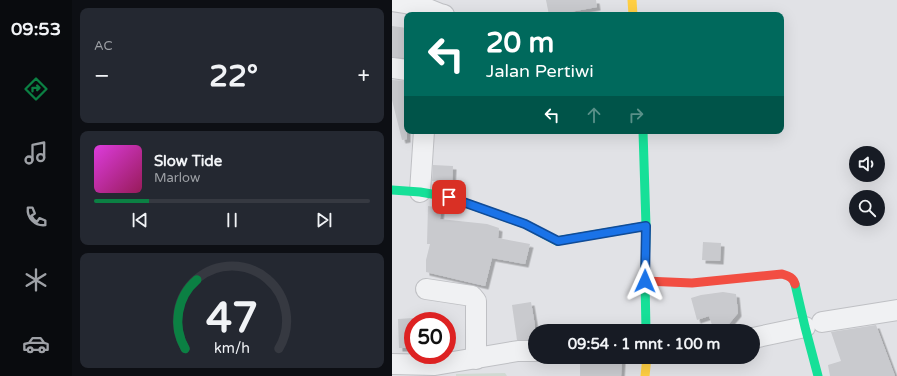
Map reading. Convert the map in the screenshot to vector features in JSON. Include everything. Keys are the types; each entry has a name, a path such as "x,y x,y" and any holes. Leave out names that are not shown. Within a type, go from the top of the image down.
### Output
{"street":[{"path":"632,0 633,12"},
{"path":"392,1 418,5 441,11"},
{"path":"392,68 404,70"},
{"path":"420,192 424,134"},
{"path":"642,134 646,226 646,324"},
{"path":"392,190 420,192 449,197 525,224 558,241 646,226"},
{"path":"645,281 692,283 782,274 790,276 795,282 813,325 816,370 818,376"},
{"path":"426,289 472,296 476,301 476,358"},
{"path":"760,336 813,325 897,310"},
{"path":"392,364 435,365 528,351"},
{"path":"645,376 646,364"}],"shaded area":[{"path":"505,373 507,376 456,376 456,374"}],"building":[{"path":"546,0 596,0 597,7 570,12 548,12"},
{"path":"392,26 404,28 404,58 392,57"},
{"path":"392,80 404,81 404,134 407,134 407,139 402,140 392,100"},
{"path":"433,165 453,166 452,185 432,181"},
{"path":"428,206 441,208 440,219 487,224 499,228 498,238 530,244 525,264 492,258 485,286 426,272 426,260 430,244 427,244"},
{"path":"703,242 721,243 720,261 702,260"},
{"path":"723,292 736,294 738,313 729,324 712,324 709,316 697,320 691,298"},
{"path":"531,302 535,324 528,324 528,340 517,340 512,305"},
{"path":"398,319 404,319 404,348 399,348"},
{"path":"876,325 895,376 830,376 828,365 841,361 831,332"},
{"path":"580,364 622,364 621,376 580,376"}],"traffic: fast":[{"path":"643,134 646,226 646,324"},
{"path":"392,190 420,192 449,197 525,224 557,241 646,226"},
{"path":"795,284 818,376"}],"traffic: slow":[{"path":"632,0 633,12"},
{"path":"645,376 646,364"}],"traffic: jam":[{"path":"645,281 692,283 782,274 792,278 795,284"}],"route":[{"path":"449,197 525,224 558,241 646,226 645,281"}]}
